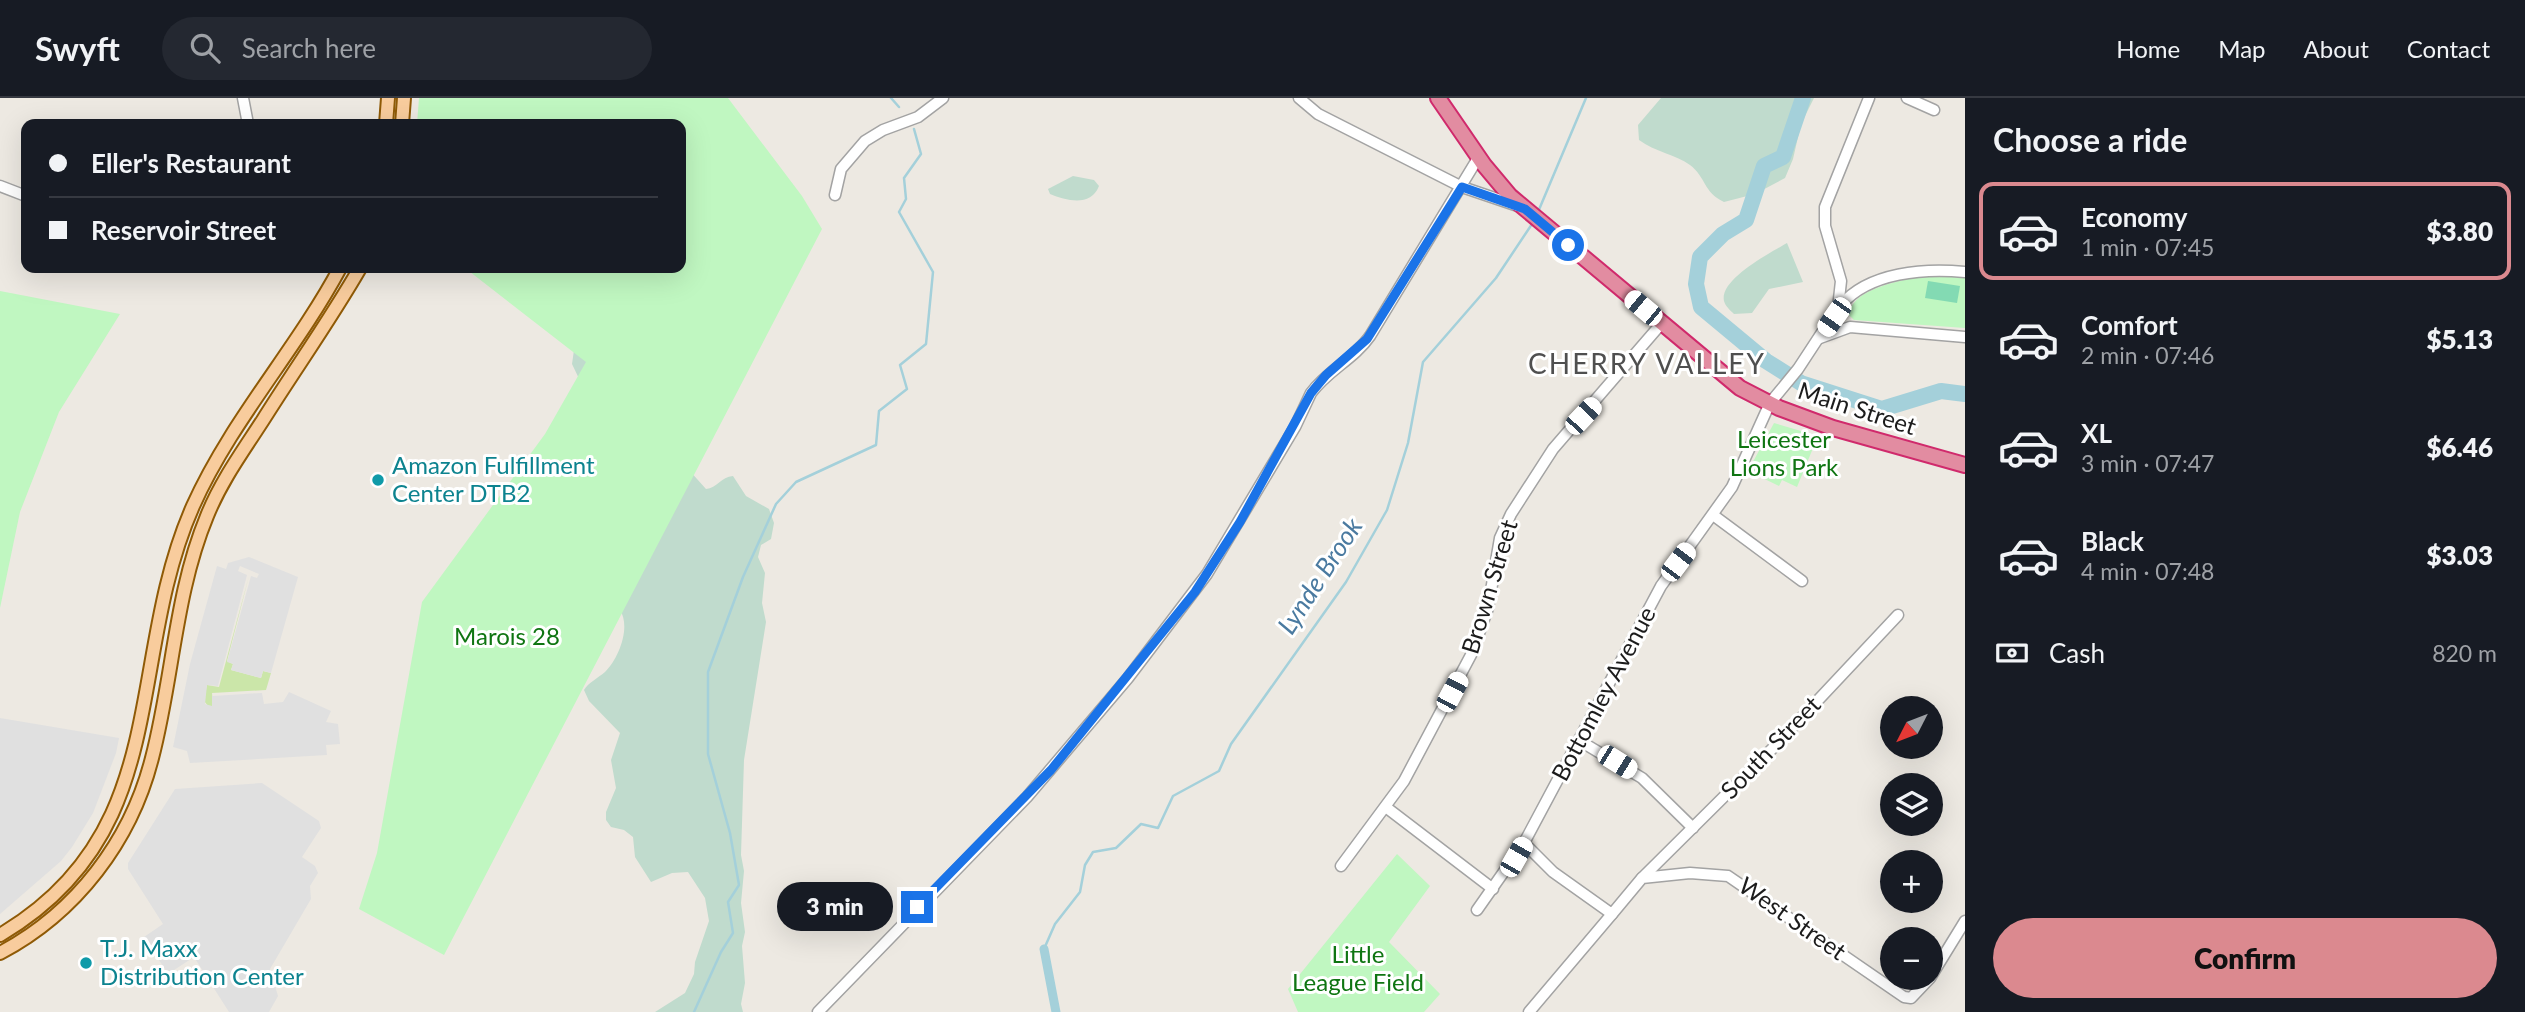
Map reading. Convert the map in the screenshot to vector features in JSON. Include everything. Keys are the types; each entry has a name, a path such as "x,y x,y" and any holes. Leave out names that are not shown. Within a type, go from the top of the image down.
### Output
{"highway":[{"name":"Main Street","path":"1438,98 1478,158 1533,216 1728,379 1770,403 1833,428 1965,466"}],"main road":[{"path":"386,119 388,98"},
{"path":"402,119 404,98"},
{"path":"0,935 39,908 66,881 91,851 111,816 137,745 172,567 188,518 231,437 337,273"},
{"path":"0,953 48,922 80,892 106,859 128,822 151,761 184,587 206,516 232,467 357,273"}],"street":[{"path":"243,98 247,119"},
{"path":"835,195 841,169 865,141 883,130 918,117 943,98"},
{"path":"1299,98 1318,114 1462,187 1533,216"},
{"path":"1838,308 1842,286 1825,226 1825,207 1869,98"},
{"path":"1907,98 1934,110"},
{"path":"817,1012 1027,797 1141,662 1219,555 1311,393 1326,375 1367,339 1478,158"},
{"path":"0,186 21,194"},
{"path":"1838,308 1859,290 1896,277 1923,270 1965,272"},
{"name":"Bottomley Avenue","path":"1477,911 1524,843 1661,586 1732,487 1770,403 1791,378 1838,308"},
{"name":"Brown Street","path":"1341,866 1387,808 1415,762 1477,643 1488,608 1500,538 1506,522 1553,449 1661,324"},
{"path":"1819,338 1850,327 1965,337"},
{"path":"1713,514 1802,581"},
{"name":"South Street","path":"1642,878 1898,615"},
{"path":"1580,741 1642,778 1693,828"},
{"path":"1387,808 1493,889"},
{"path":"1524,843 1553,872 1612,914"},
{"name":"West Street","path":"1642,878 1690,873 1728,876 1903,997 1911,998 1930,978 1965,920"},
{"path":"1530,1012 1642,878"}],"green space":[{"name":"Marois 28","path":"419,98 728,98 802,196 822,229 444,955 359,909 377,853 422,602 545,434 586,362 471,273 686,273 686,119 417,119"},
{"path":"1661,98 1814,98 1801,124 1793,159 1785,178 1755,194 1724,202 1712,194 1690,165 1639,140 1638,125"},
{"path":"1073,176 1094,180 1099,186 1095,193 1084,200 1064,199 1050,194 1048,189"},
{"path":"1787,243 1803,282 1769,289 1752,313 1734,314 1724,301 1730,284 1748,267"},
{"path":"1928,274 1965,276 1965,328 1854,320 1849,315 1852,305 1869,292"},
{"path":"1928,281 1960,286 1957,303 1925,298"},
{"path":"0,291 120,314 59,412 20,512 0,608"},
{"path":"575,343 706,489 733,476 746,496 769,509 774,523 771,539 761,545 758,557 765,573 762,603 766,622 744,760 741,855 744,871 741,903 745,932 742,946 745,983 741,1004 743,1012 655,1012 685,993 694,974 695,962 709,921 705,898 688,872 672,873 651,882 635,857 633,837 624,830 611,827 606,820 606,812 616,788 611,760 620,733 589,701 584,690 605,672 615,659 622,642 624,625 583,387 572,364"},
{"name":"Leicester Lions Park","path":"1774,423 1818,436 1797,487 1782,480 1779,486 1748,471"},
{"path":"249,576 227,661 233,664 231,670 261,678 263,671 271,673 266,690 212,693 213,706 209,707 204,701 207,685 219,687"},
{"name":"Little League Field","path":"1397,854 1430,886 1389,942 1440,994 1424,1012 1298,1012 1288,989"}],"shaded area":[{"path":"249,557 298,577 271,673 263,671 261,678 231,670 233,664 227,662 251,576 257,578 259,574 240,566 238,571 247,575 218,686 207,685 205,704 212,706 212,696 262,693 264,704 283,702 289,692 331,711 326,722 338,724 340,744 326,745 327,755 190,763 187,751 173,747 190,664 217,566 226,569 228,563"},
{"path":"0,718 119,738 93,813 72,847 61,861 0,914"},
{"path":"262,783 319,821 321,828 302,857 315,866 318,873 310,886 311,899 270,969 278,996 269,1012 229,1012 194,957 168,974 144,937 163,924 128,869 128,863 175,789"}],"waterway":[{"path":"891,98 899,107"},
{"name":"Lynde Brook","path":"1538,212 1586,98"},
{"path":"1803,98 1783,157 1764,166 1746,220 1723,234 1700,257 1696,284 1701,307 1766,361 1801,383 1882,409 1941,391 1965,394"},
{"path":"694,1012 721,952 733,933 728,902 739,885 730,833 708,754 708,672 743,577 776,504 796,482 876,445 879,411 907,389 900,365 926,344 933,272 899,212 906,199 904,178 921,154 914,129"},
{"name":"Lynde Brook","path":"1044,949 1055,924 1080,892 1085,865 1093,852 1116,848 1141,824 1158,828 1173,796 1219,771 1231,744 1346,582 1387,510 1408,443 1423,362 1496,278 1534,221"},
{"name":"Lynde Brook","path":"1044,949 1056,1012"}],"place":[{"name":"Amazon Fulfillment Center DTB2","path":"378,480"},
{"name":"T.J. Maxx Distribution Center","path":"86,963"}],"district":[{"name":"CHERRY VALLEY","path":"1647,364"}],"route":[{"path":"917,907 1051,770 1195,592 1240,522 1295,427 1311,393 1326,375 1357,352 1374,330 1462,187 1525,209 1568,245"}]}
